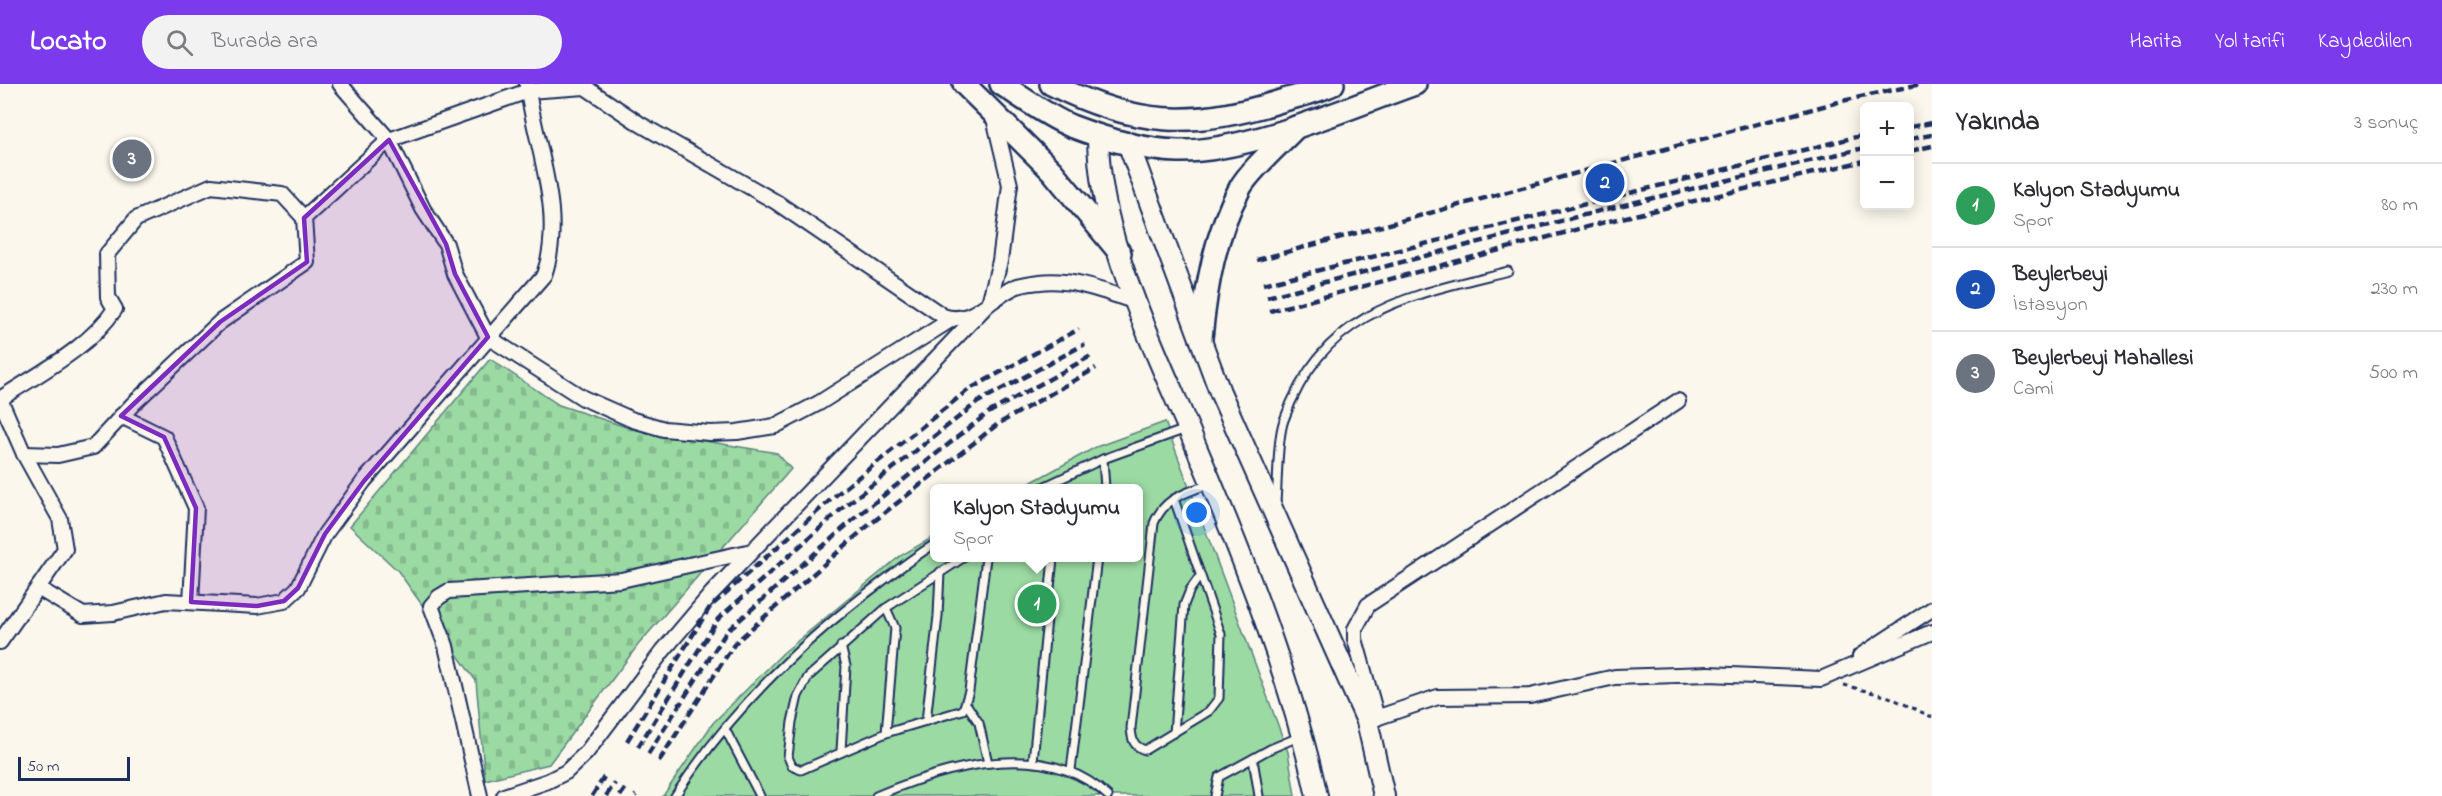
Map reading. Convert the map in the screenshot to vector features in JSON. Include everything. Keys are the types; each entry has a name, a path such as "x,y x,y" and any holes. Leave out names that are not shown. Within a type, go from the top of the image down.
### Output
{"main road":[{"path":"964,84 993,110 1052,171 1120,253"},
{"path":"1000,84 1070,125 1128,143 1179,151 1218,147 1268,135 1415,84"},
{"path":"1051,84 1107,107 1164,120 1222,117 1333,84"},
{"path":"1098,135 1107,107"},
{"path":"1127,113 1128,143"},
{"path":"1201,338 1206,284 1220,239 1241,186 1299,124"}],"street":[{"path":"342,85 389,141 423,209 446,244 455,274 488,337 582,398 633,420 664,429 737,432 775,426 819,403 952,319"},
{"path":"304,218 389,141 527,87 583,86 640,124 777,202 943,316 952,319 965,318 1014,287 1042,281 1087,286 1136,302"},
{"path":"38,588 84,615 113,613 166,601 257,606 284,601 298,588 326,534 364,481 544,275 552,254 554,221 527,87"},
{"path":"504,796 548,782 566,772 586,753 662,652 752,551 989,303 1000,261 1010,185 993,110"},
{"path":"1098,135 1098,166 1103,201 1136,302 1247,568 1303,735 1317,796"},
{"path":"1128,143 1220,392 1372,719"},
{"path":"0,642 65,549 60,519 24,454 0,399 95,335 109,318 115,309 108,297 107,254 135,219 211,186 282,194 304,218 307,262 220,322 93,447 58,455 24,454"},
{"path":"1384,796 1372,719 1355,639 1355,629 1368,605 1677,401"},
{"path":"122,416 164,437 196,508 190,602"},
{"path":"480,796 446,646 431,613 431,606 439,597 449,591 621,580 752,551"},
{"path":"1827,676 1932,609"},
{"path":"1372,719 1438,697 1530,696 1615,677 1709,674 1827,676 1932,632"}],"lane":[{"path":"1275,513 1284,421 1302,382 1341,332 1411,295 1508,271"},
{"path":"1055,484 1103,459 1189,428"},
{"path":"1103,459 1105,484"},
{"path":"1174,499 1223,642 1219,698 1209,711 1145,750 1138,748 1132,741 1131,728 1154,523 1164,503 1212,483"},
{"path":"675,796 725,729 784,665 845,609 930,548"},
{"path":"956,562 886,608 808,677 798,696 788,757 792,766 801,770 885,733 963,710 967,705 985,562"},
{"path":"1033,761 1053,562"},
{"path":"1071,770 1097,562"},
{"path":"926,721 938,616 940,572"},
{"path":"1174,733 1184,604 1200,576"},
{"path":"885,733 895,628 886,608"},
{"path":"841,646 846,666 841,752"},
{"path":"967,705 979,723 988,763"},
{"path":"725,729 760,796"},
{"path":"1215,796 1219,777 1303,735"},
{"path":"1253,759 1259,796"},
{"path":"876,796 906,783 988,763 1033,761 1071,770 1096,784 1108,796"}],"path":[{"path":"1827,676 1888,697 1932,717"}],"highlighted area":[{"path":"389,140 446,244 455,274 488,337 364,481 325,534 298,588 284,601 257,606 191,602 196,508 164,437 121,416 220,322 307,262 304,218"}],"green space":[{"path":"490,359 559,405 632,429 777,453 791,469 638,645 549,764 485,780 476,681 398,571 350,526"},
{"path":"1165,422 1288,752 1295,796 663,796 713,723 783,653 900,556 930,539 930,562 1143,562 1143,484 1028,484 1096,447"}],"railway":[{"path":"1257,260 1842,101 1921,84"},
{"path":"1914,126 1932,123"},
{"path":"1914,138 1932,135"},
{"path":"1263,284 1860,136"},
{"path":"1914,150 1932,146"},
{"path":"1267,297 1607,209 1860,149"},
{"path":"1270,311 1609,221 1860,162"},
{"path":"627,741 710,607 836,495 968,390 1079,329"},
{"path":"638,747 718,619 845,506 978,402 1085,344"},
{"path":"648,754 727,631 855,518 988,413 1091,356"},
{"path":"659,761 735,643 864,529 998,424 1096,368"},
{"path":"592,796 604,777"},
{"path":"606,796 615,783"},
{"path":"620,796 625,789"}],"place":[{"name":"Beylerbeyi Mahallesi","path":"132,159"},
{"name":"Beylerbeyi","path":"1605,183"},
{"name":"Kalyon Stadyumu","path":"1037,604"}]}
